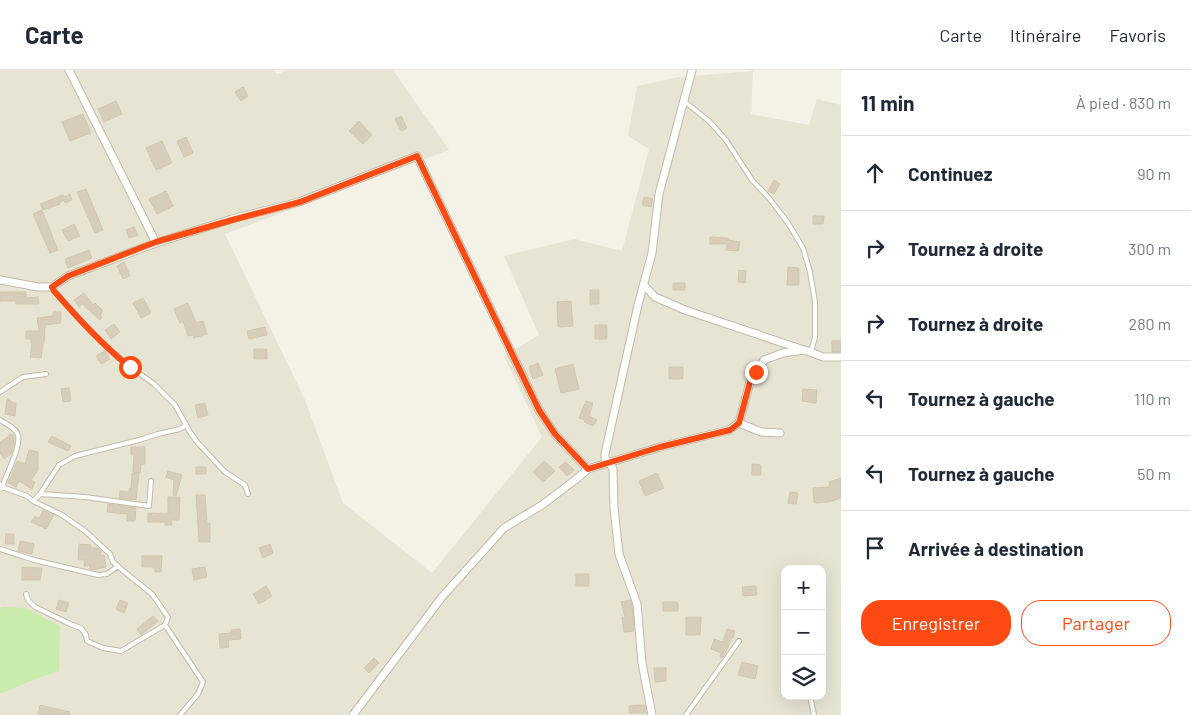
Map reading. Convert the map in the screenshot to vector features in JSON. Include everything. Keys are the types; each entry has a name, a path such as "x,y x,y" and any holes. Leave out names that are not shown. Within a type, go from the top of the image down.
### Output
{"street":[{"path":"69,70 156,242"},
{"path":"652,715 642,663 637,604 619,554 614,508 613,469 605,458 605,454 652,253 659,194 692,70"},
{"path":"0,280 38,287 52,287 68,276 156,242 300,202 417,156 539,410 555,434 588,469"},
{"path":"644,285 655,297 685,310 823,357 841,357"},
{"path":"353,715 442,597 504,528 542,505 588,469 660,447 730,430 739,423 750,382 764,360 783,353 808,351"},
{"path":"739,423 761,432 780,433"}],"lane":[{"path":"684,101 709,121 726,140 752,180 788,223 803,248 810,272 815,302 815,337 808,351"},
{"path":"52,287 80,320 117,357 154,384 175,405 198,442 225,472 245,485 248,494"},
{"path":"0,392 23,377 46,374"},
{"path":"0,420 9,425 18,436 17,450 1,488 26,496 32,501 62,515 85,530 110,554 113,562 152,594 168,617 165,625 120,651 103,648 87,641 86,635 81,628 35,607 28,600 26,594"},
{"path":"32,501 40,494 59,464 75,456 139,440 186,425"},
{"path":"40,494 85,497 149,506 151,481"},
{"path":"0,549 34,560 98,575 107,574 118,566"},
{"path":"165,625 203,682 198,694 180,715"},
{"path":"686,715 739,641"},
{"path":"811,700 814,715"}],"shaded area":[{"path":"0,70 273,70 278,74 287,70 393,70 449,150 225,234 305,400 343,503 432,573 542,437 504,356 539,335 504,256 575,239 622,251 649,149 628,136 637,86 679,77 753,71 751,114 809,125 817,99 841,105 841,715 0,715"}],"green space":[{"path":"2,607 26,608 60,626 59,671 0,694 0,610"}],"building":[{"path":"243,87 248,96 241,101 235,92"},
{"path":"116,101 122,114 104,122 98,109"},
{"path":"83,114 91,133 70,141 62,122"},
{"path":"401,116 407,128 401,131 395,119"},
{"path":"359,121 372,135 363,144 349,131"},
{"path":"186,137 193,153 184,157 177,141"},
{"path":"162,141 172,163 156,170 146,148"},
{"path":"774,180 780,184 774,194 768,191"},
{"path":"86,189 103,230 95,233 77,192"},
{"path":"166,191 173,206 157,214 149,199"},
{"path":"70,194 72,200 65,203 64,200 60,204 43,210 40,204 63,195 64,197"},
{"path":"644,197 653,199 651,207 642,205"},
{"path":"42,210 58,250 50,253 33,214"},
{"path":"813,216 824,216 823,224 813,224"},
{"path":"74,224 80,236 68,241 62,230"},
{"path":"134,227 138,235 129,238 126,230"},
{"path":"710,237 728,238 728,240 740,242 738,251 726,250 727,244 710,244"},
{"path":"89,250 92,258 68,268 65,259"},
{"path":"124,262 130,276 123,279 117,266"},
{"path":"788,267 799,268 799,285 787,285"},
{"path":"739,270 746,271 745,283 738,282"},
{"path":"673,283 685,283 685,290 673,290"},
{"path":"590,290 599,290 599,304 590,304"},
{"path":"0,292 26,292 26,298 38,297 39,304 16,304 16,301 0,301"},
{"path":"84,293 93,305 95,303 103,311 100,315 102,318 100,320 82,304 79,307 74,300"},
{"path":"143,298 151,313 141,318 133,303"},
{"path":"571,301 573,326 558,327 557,302"},
{"path":"188,303 196,323 203,321 207,334 194,338 193,335 188,336 183,321 180,323 174,309"},
{"path":"53,312 61,312 61,323 45,325 41,358 30,357 32,343 31,339 26,339 26,331 39,331 37,318 53,316"},
{"path":"114,324 120,332 111,339 105,330"},
{"path":"595,325 607,325 607,339 595,339"},
{"path":"265,327 267,335 249,339 247,331"},
{"path":"832,341 841,341 841,352 832,352"},
{"path":"254,349 267,349 267,359 254,359"},
{"path":"105,351 110,359 101,364 96,356"},
{"path":"538,363 543,375 533,379 529,367"},
{"path":"573,364 579,389 561,393 555,369"},
{"path":"669,367 683,367 683,379 669,379"},
{"path":"69,388 71,401 63,402 61,389"},
{"path":"803,389 817,390 816,403 802,401"},
{"path":"7,399 16,403 15,416 5,414"},
{"path":"586,401 593,403 589,416 597,420 593,426 579,418"},
{"path":"205,403 208,415 198,418 195,405"},
{"path":"9,434 14,435 14,443 11,454 4,459 0,453 0,442"},
{"path":"52,436 71,446 68,451 48,442"},
{"path":"131,447 145,447 145,464 141,464 140,473 133,472 134,455 131,455"},
{"path":"29,450 38,452 38,470 31,480 35,482 32,489 19,481 16,487 8,483 17,461 25,464"},
{"path":"544,461 555,471 543,482 533,472"},
{"path":"566,462 574,470 567,476 559,467"},
{"path":"752,464 761,465 761,475 752,475"},
{"path":"196,467 206,467 206,474 196,474"},
{"path":"168,471 182,475 176,496 173,495 174,480 166,477"},
{"path":"132,473 139,474 136,500 119,498 120,491 129,492 129,488 131,489"},
{"path":"657,473 664,488 645,496 639,481"},
{"path":"841,478 841,498 829,502 814,503 813,488 830,487 829,482"},
{"path":"790,492 798,493 796,504 788,503"},
{"path":"196,495 205,495 207,523 210,523 210,542 199,542"},
{"path":"168,497 180,497 179,520 171,520 172,525 165,525 165,522 148,522 148,513 168,514"},
{"path":"108,504 136,508 135,521 127,521 127,514 107,512"},
{"path":"43,510 54,515 46,529 31,522 35,516 39,519"},
{"path":"6,534 14,534 14,544 5,544"},
{"path":"20,541 34,544 32,554 18,551"},
{"path":"79,544 91,545 90,548 98,548 101,551 101,556 104,555 106,567 96,570 89,569 90,566 84,566 85,560 78,560"},
{"path":"270,544 273,553 263,558 259,548"},
{"path":"142,556 162,556 161,572 155,572 155,567 142,567"},
{"path":"22,567 42,568 40,580 22,580"},
{"path":"205,567 207,577 194,580 192,569"},
{"path":"576,574 589,574 589,586 576,586"},
{"path":"266,586 272,596 259,604 253,594"},
{"path":"756,586 757,595 743,596 742,587"},
{"path":"59,600 69,603 66,612 56,609"},
{"path":"120,600 128,603 124,613 116,609"},
{"path":"630,600 634,631 624,632 622,617 625,617 621,602"},
{"path":"663,602 678,602 678,611 663,611"},
{"path":"153,616 158,621 141,635 137,629"},
{"path":"686,617 701,617 700,635 686,635"},
{"path":"240,629 241,639 228,640 229,647 220,648 219,634 231,633 231,630"},
{"path":"727,629 735,631 722,658 720,657 721,653 711,649 714,639 723,642"},
{"path":"374,658 379,663 369,673 364,668"},
{"path":"742,662 758,666 755,679 738,675"},
{"path":"654,668 666,668 666,681 655,682"},
{"path":"40,705 70,712 69,715 38,715"},
{"path":"645,705 646,713 629,713 629,706"}],"route":[{"path":"130,367 117,357 80,320 52,287 68,276 156,242 300,202 417,156 539,410 555,434 588,469 630,455 730,430 739,423 750,382 756,372"}]}
